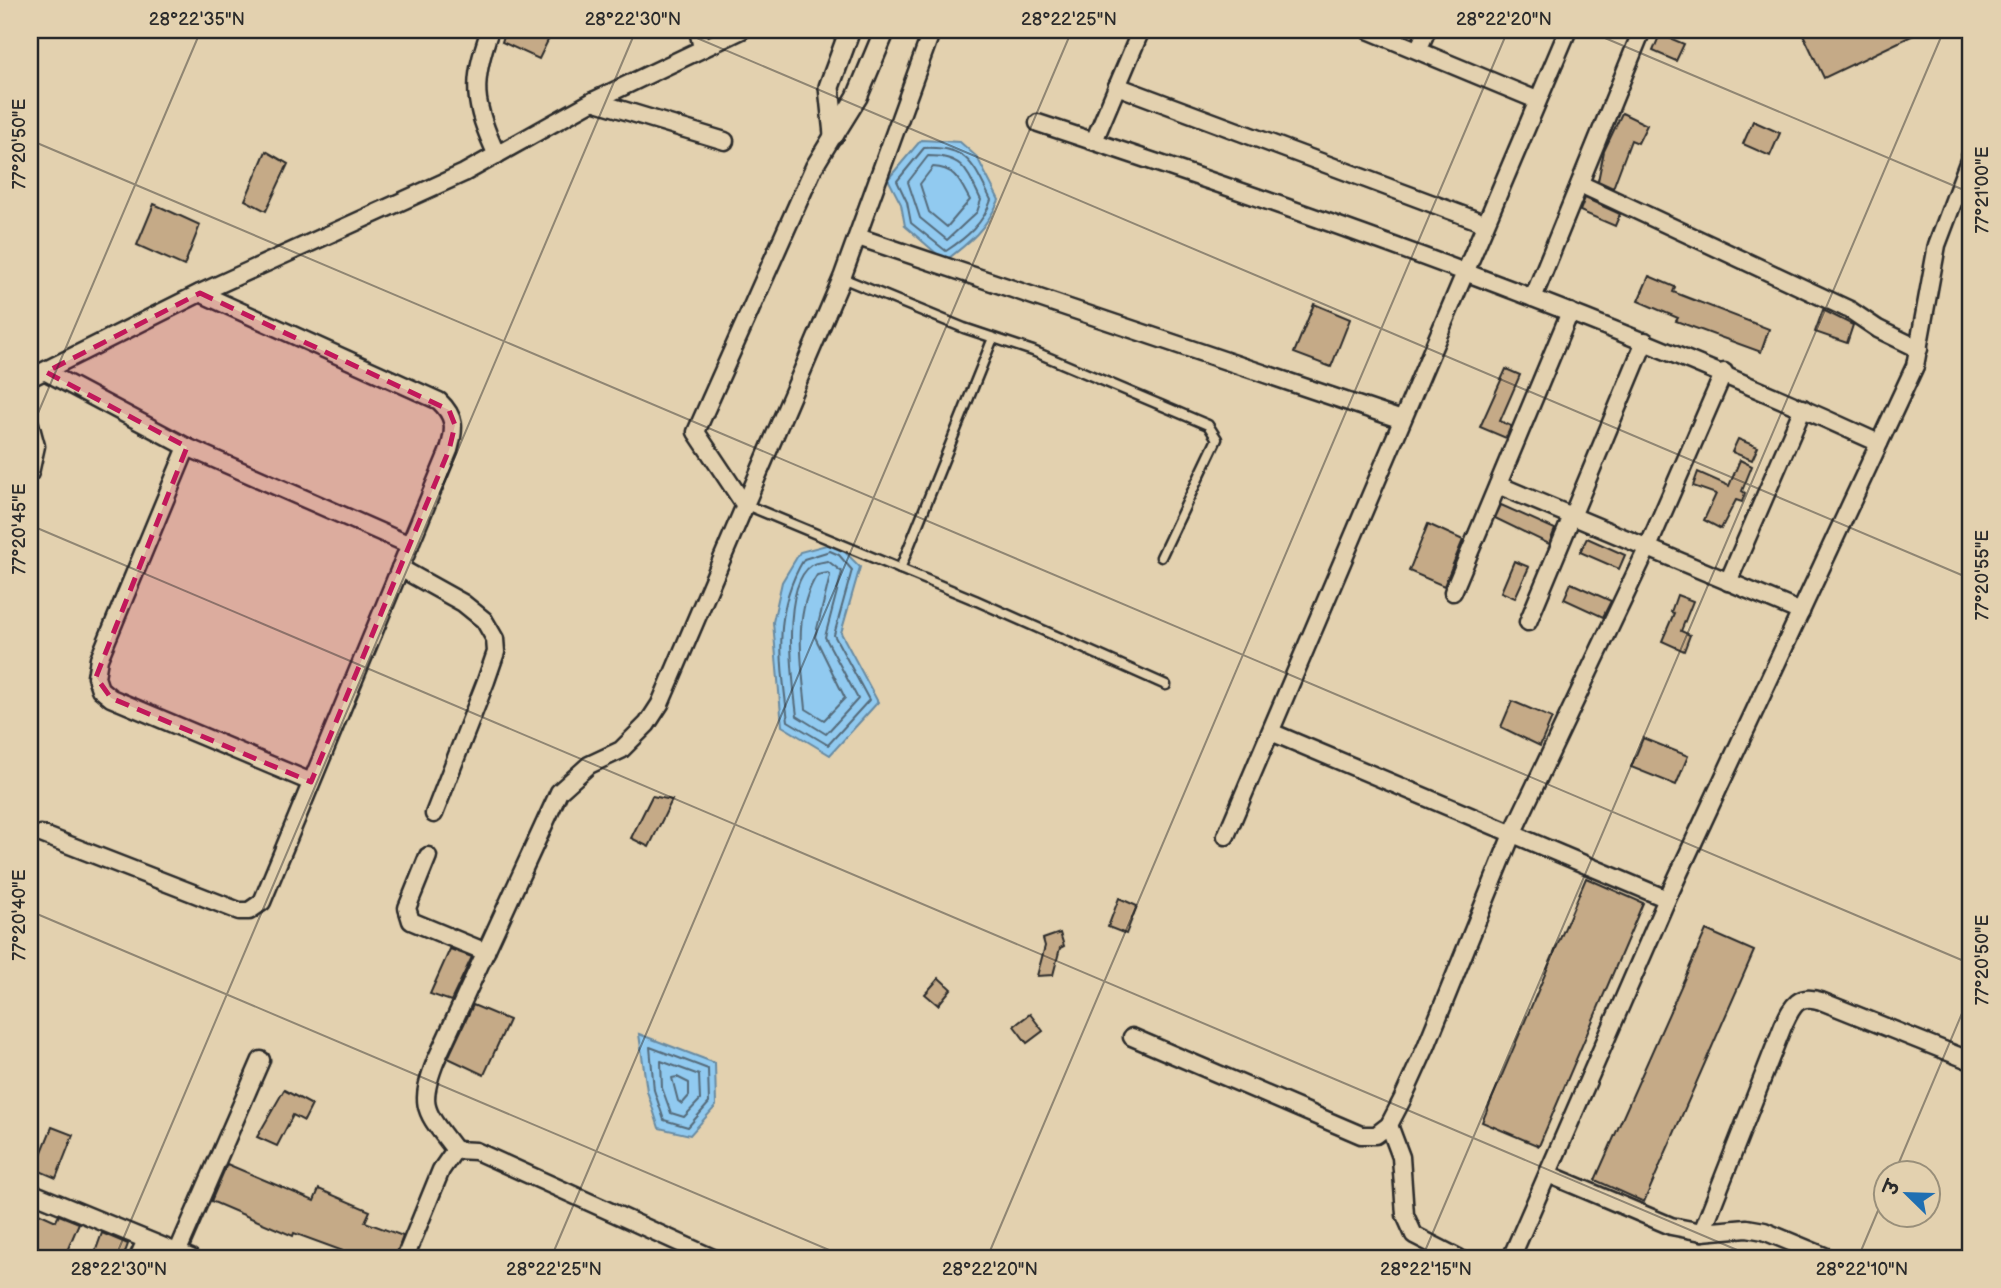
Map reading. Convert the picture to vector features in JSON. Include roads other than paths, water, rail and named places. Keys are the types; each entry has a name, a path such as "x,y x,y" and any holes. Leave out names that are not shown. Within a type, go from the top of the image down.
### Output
{"street":[{"path":"490,30 475,82 476,102 497,155"},
{"path":"698,30 702,48"},
{"path":"30,378 200,293 464,173 593,101 742,30"},
{"path":"834,134 829,87 850,30"},
{"path":"744,505 696,432 814,167 857,97 885,30"},
{"path":"455,1150 425,1109 426,1086 559,792 589,765 621,750 647,724 660,704 842,278 932,30"},
{"path":"1094,141 1141,30"},
{"path":"1368,30 1537,100"},
{"path":"1418,50 1427,30"},
{"path":"1226,836 1568,30"},
{"path":"1533,298 1640,35"},
{"path":"1117,86 1484,223"},
{"path":"593,101 725,141"},
{"path":"1038,123 1464,271 1724,372 1879,443"},
{"path":"1511,1258 1667,899 1915,366 1937,245 1971,155"},
{"path":"1580,184 1843,306 1878,329 1919,349"},
{"path":"858,237 1402,420"},
{"path":"41,834 239,911 249,911 268,894 311,782 449,450 454,425 449,410 439,401 200,293"},
{"path":"1453,592 1570,312"},
{"path":"1528,622 1574,517 1645,341"},
{"path":"46,372 187,447 410,545"},
{"path":"1132,1037 1361,1135 1376,1135 1388,1125 1426,1047 1513,832 1648,547 1724,372"},
{"path":"1728,582 1804,408"},
{"path":"30,424 36,458 30,472"},
{"path":"187,447 99,659 96,677 100,690 129,707 311,782"},
{"path":"1498,485 1801,612"},
{"path":"400,568 463,603 484,620 495,639 496,652 435,814"},
{"path":"1270,732 1667,899"},
{"path":"428,856 407,908 411,921 486,952"},
{"path":"1702,1231 1795,1002 1809,997 1971,1061"},
{"path":"30,1192 184,1255 261,1060"},
{"path":"1388,1125 1401,1157 1405,1215 1414,1235 1458,1258"},
{"path":"405,1258 441,1170 455,1150"},
{"path":"455,1150 476,1151 713,1258"},
{"path":"1548,1174 1671,1226 1702,1231 1734,1227 1764,1231 1829,1258"},
{"path":"138,1258 146,1240"}],"lane":[{"path":"842,278 1208,425 1215,431 1217,439 1161,557"},
{"path":"900,569 993,338"},
{"path":"744,505 900,569 1166,685"}],"water":[{"path":"921,140 960,142 977,157 999,200 989,219 976,234 945,261 905,226 901,204 888,179"},
{"path":"830,544 842,549 860,567 841,633 878,702 830,755 782,726 773,622 782,582 800,552"},
{"path":"639,1034 715,1063 716,1106 690,1135 659,1128 647,1091"}]}
